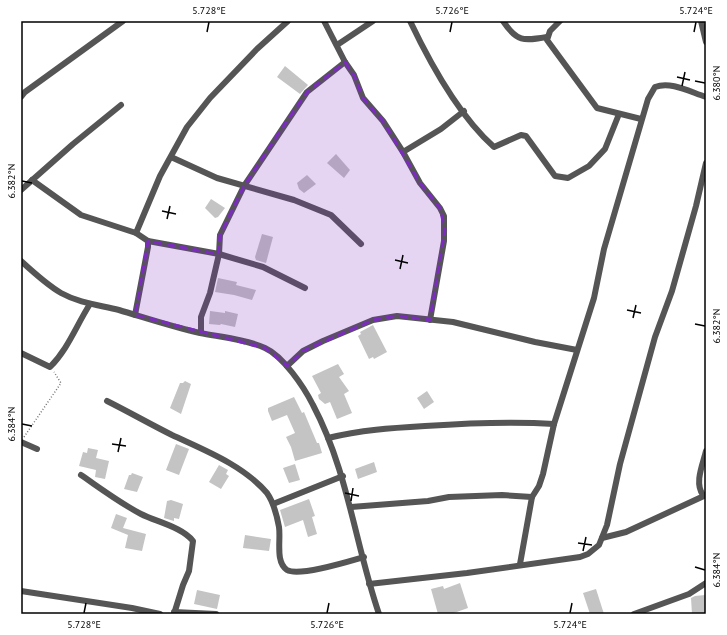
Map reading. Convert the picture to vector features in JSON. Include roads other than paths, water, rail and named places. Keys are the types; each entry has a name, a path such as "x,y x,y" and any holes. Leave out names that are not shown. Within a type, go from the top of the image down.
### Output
{"street":[{"path":"21,97 25,92 123,21"},
{"path":"136,233 160,176 187,127 210,98 257,49 288,21"},
{"path":"324,21 345,62 354,75 363,98 383,121 403,152 420,183 440,208 444,216 444,241 430,320"},
{"path":"337,45 373,21"},
{"path":"410,21 441,79 478,133 494,147 521,135 526,136 555,176 568,178 589,166 605,149 619,114"},
{"path":"503,21 510,32 519,39 530,40 547,37"},
{"path":"560,21 550,31 547,37 550,45 578,81 593,104 602,110 641,119"},
{"path":"701,21 706,42"},
{"path":"201,333 201,317 210,294 219,254 220,235 244,186 307,92 345,62"},
{"path":"520,564 532,497 539,486 543,474 554,424 594,298 604,249 641,119 652,91 655,87 660,85 671,86 706,97"},
{"path":"21,190 121,106"},
{"path":"403,152 441,129 464,112"},
{"path":"171,157 201,171 244,186 294,200 331,215 361,244"},
{"path":"369,584 467,573 520,564 580,557 596,548 607,525 614,487 656,337 672,291 696,206 706,163"},
{"path":"32,180 81,215 136,233 148,241 219,254 263,267 305,288"},
{"path":"135,315 148,241"},
{"path":"21,261 61,293 90,304 265,348 287,366 312,404 328,438 343,476 364,557 369,584 379,614"},
{"path":"21,353 50,368 67,348 78,322 90,304"},
{"path":"287,366 303,351 373,320 397,316 422,317 430,320 453,322 577,350"},
{"path":"107,401 198,448 222,458 253,480 266,492 273,504 279,527 281,562 287,570 292,572 312,570 333,566 364,557"},
{"path":"328,438 366,430 394,427 518,421 554,424"},
{"path":"21,442 37,449"},
{"path":"602,538 626,532 704,495 700,491 699,483 706,451"},
{"path":"81,474 141,514 177,529 190,537 193,541 189,571 174,613 216,614"},
{"path":"273,504 343,476"},
{"path":"351,507 428,501 449,496 502,495 532,497"},
{"path":"634,614 689,594 706,583"},
{"path":"21,591 132,608 160,614"}]}
